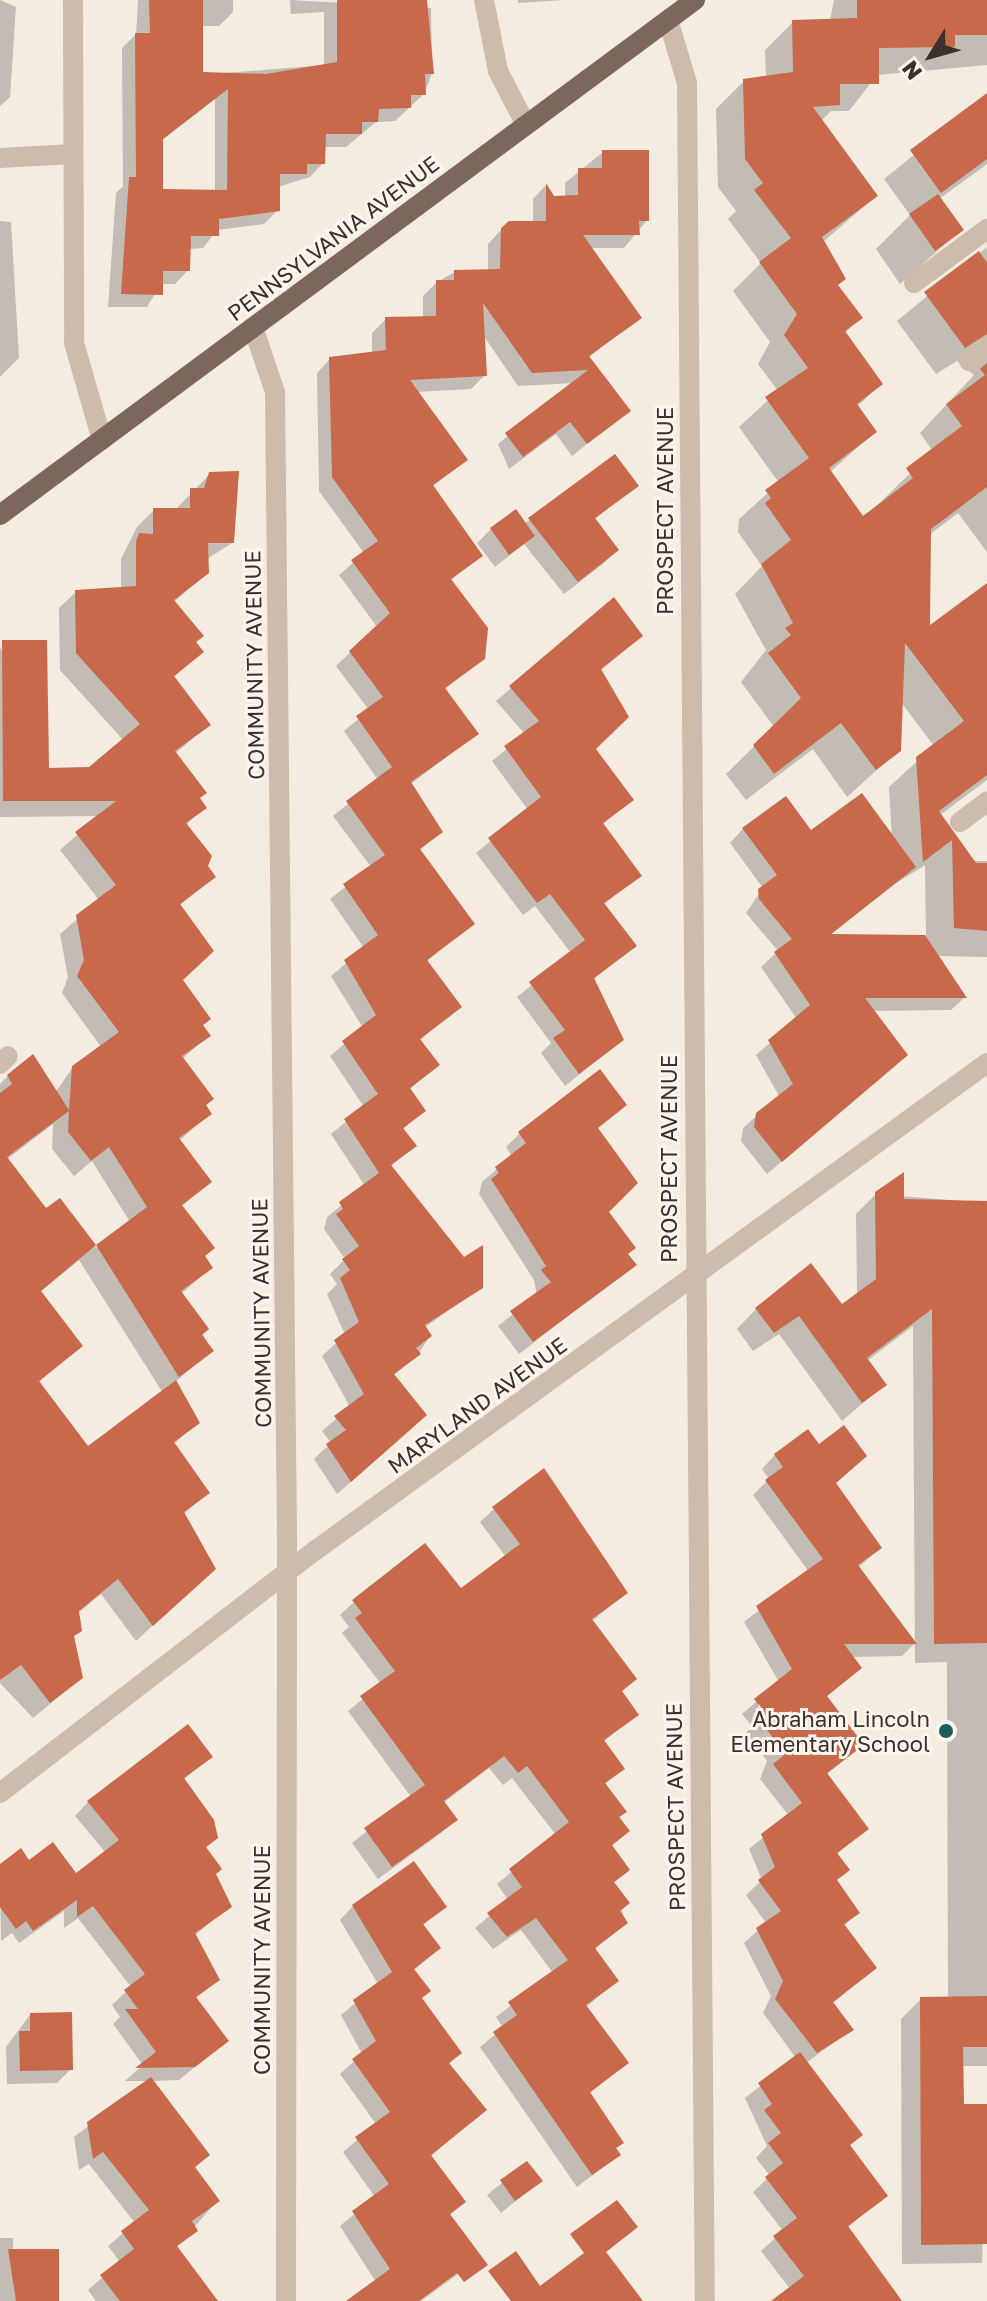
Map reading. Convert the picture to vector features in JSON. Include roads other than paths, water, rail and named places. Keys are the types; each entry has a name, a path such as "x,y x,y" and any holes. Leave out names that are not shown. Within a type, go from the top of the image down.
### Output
{"main road":[{"name":"PENNSYLVANIA AVENUE","path":"0,515 695,0"}],"street":[{"path":"73,0 74,343 102,440"},
{"path":"484,0 498,71 526,125"},
{"name":"PROSPECT AVENUE","path":"668,20 687,83 693,1280 705,2301"},
{"path":"0,158 73,154"},
{"path":"914,283 987,229"},
{"name":"COMMUNITY AVENUE","path":"253,327 275,392 286,1573 286,2301"},
{"path":"969,361 987,347"},
{"path":"960,822 987,802"},
{"name":"MARYLAND AVENUE","path":"0,1793 286,1573 693,1280 987,1063"}],"place":[{"name":"Abraham Lincoln Elementary School","path":"946,1731"}]}
